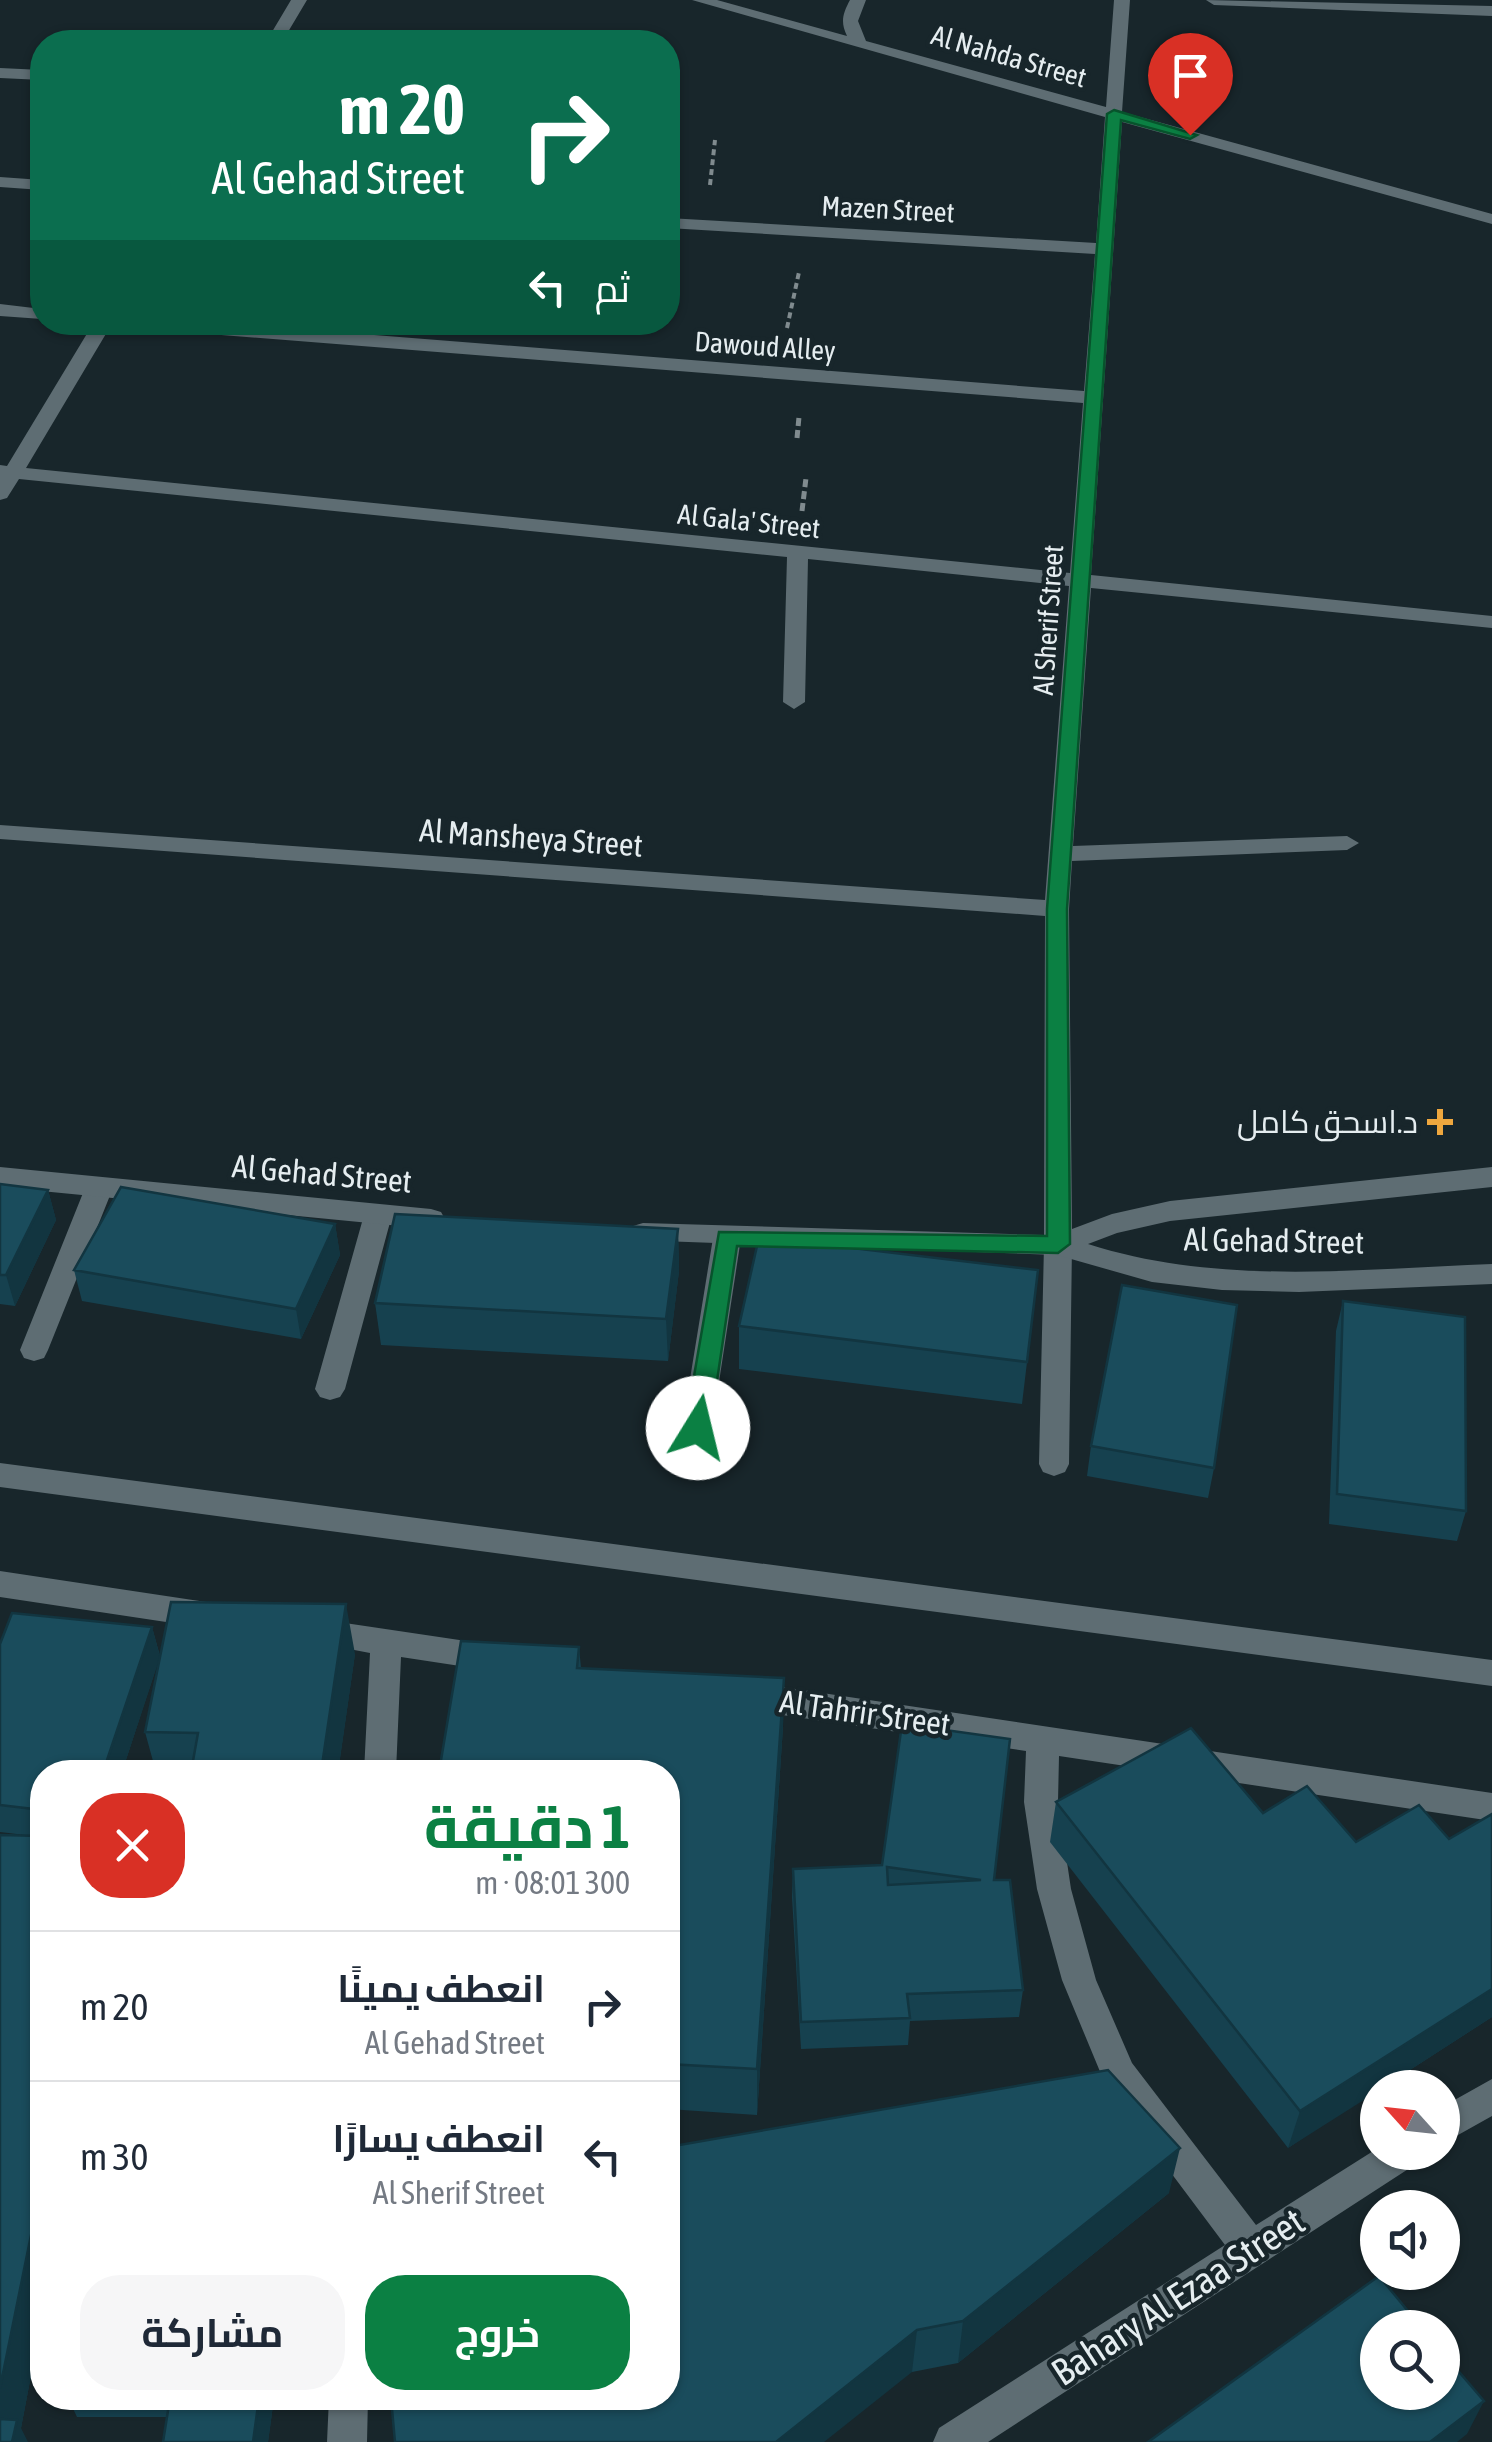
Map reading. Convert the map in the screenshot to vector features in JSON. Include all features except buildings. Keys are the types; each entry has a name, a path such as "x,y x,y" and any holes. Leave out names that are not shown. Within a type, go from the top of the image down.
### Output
{"street":[{"path":"281,30 299,0"},
{"name":"Al Nahda Street","path":"700,0 1492,219"},
{"path":"858,0 849,13 850,28 858,42"},
{"name":"Al Sherif Street","path":"1054,1464 1057,909 1122,0"},
{"path":"1214,0 1492,12"},
{"path":"0,73 30,74"},
{"path":"0,182 30,184"},
{"name":"Mazen Street","path":"680,224 1105,249"},
{"path":"0,310 30,313"},
{"path":"0,494 6,472 96,335"},
{"name":"Dawoud Alley","path":"293,335 1094,398"},
{"name":"Al Gala' Street","path":"6,472 1492,622"},
{"path":"794,702 798,554"},
{"name":"Al Mansheya Street","path":"0,832 1057,909"},
{"path":"1061,854 1347,843"},
{"name":"Al Gehad Street","path":"0,1177 454,1221"},
{"name":"Al Gehad Street","path":"1058,1244 1112,1224 1170,1211 1492,1177"},
{"path":"34,1350 99,1188"},
{"path":"330,1390 378,1215"},
{"name":"Al Gehad Street","path":"610,1232 1058,1244 1118,1265 1183,1277 1248,1281 1492,1274"},
{"path":"698,1428 727,1238"},
{"path":"0,1475 1492,1674"},
{"path":"0,1584 232,1619"},
{"path":"290,1628 521,1662"},
{"path":"381,1760 386,1642"},
{"name":"Al Tahrir Street","path":"714,1691 1492,1806"},
{"path":"1042,1740 1042,1802 1054,1889 1079,1980 1119,2074 1252,2250"},
{"path":"1082,2081 1119,2074"},
{"path":"1460,2116 1492,2096"},
{"name":"Bahary Al Ezaa Street","path":"953,2442 1376,2170"},
{"path":"347,2442 348,2410"}],"path":[{"path":"777,374 807,232"}],"place":[{"name":"د.اسحق كامل","path":"1440,1122"}],"route":[{"path":"698,1428 727,1238 1058,1244 1057,909 1114,114 1190,135"}]}
